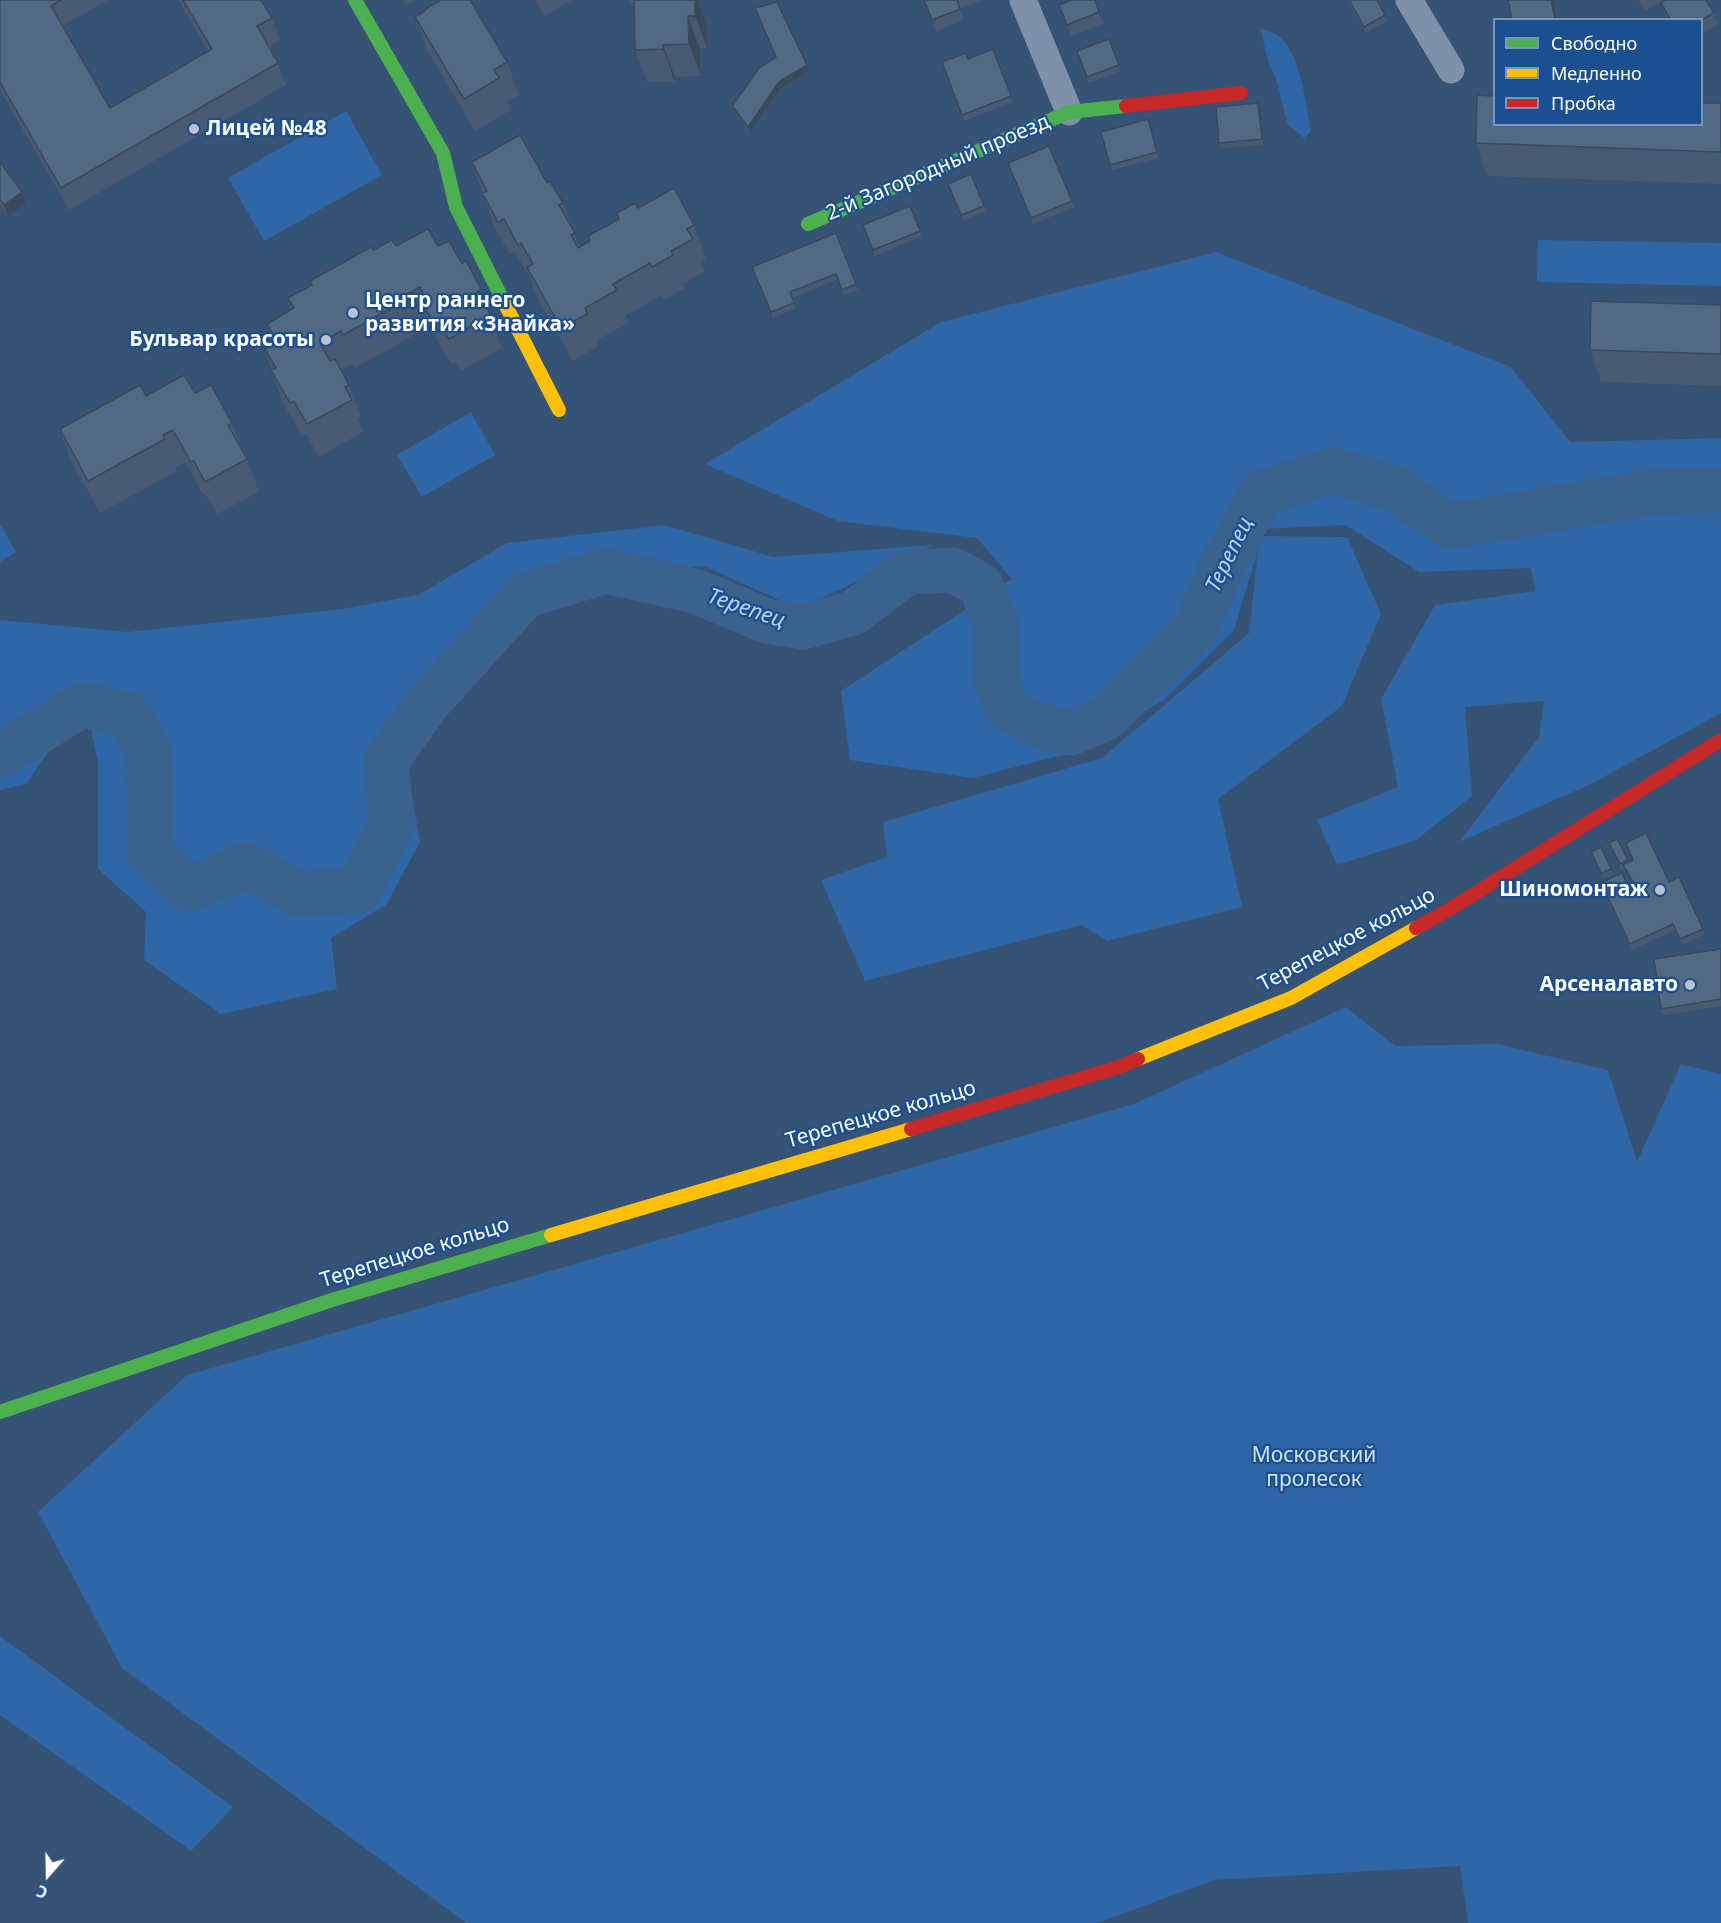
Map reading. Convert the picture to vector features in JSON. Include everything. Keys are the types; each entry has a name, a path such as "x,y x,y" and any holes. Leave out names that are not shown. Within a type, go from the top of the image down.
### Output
{"street":[{"path":"355,0 443,153 456,207 559,410"},
{"name":"2-й Загородный проезд","path":"1023,0 1069,112"},
{"path":"1409,0 1451,70"},
{"name":"2-й Загородный проезд","path":"808,224 1069,112 1241,93"},
{"name":"Терепецкое кольцо","path":"0,1412 332,1300 1119,1067 1291,998 1450,909 1721,740"}],"green space":[{"path":"1260,28 1277,35 1292,53 1301,79 1311,132 1304,138 1288,125"},
{"path":"346,111 382,175 264,241 228,178"},
{"path":"1538,240 1721,243 1721,286 1537,282"},
{"path":"1216,252 1511,367 1570,442 1721,438 1721,713 1591,784 1459,842 1539,737 1544,701 1465,707 1472,796 1416,840 1337,865 1317,820 1398,787 1381,699 1435,605 1535,591 1531,568 1419,572 1346,525 1263,529 1261,536 1347,537 1381,614 1342,706 1218,799 1242,907 1107,941 1082,925 865,981 821,880 887,857 883,822 1102,758 1249,633 1258,550 1234,630 1164,700 1066,754 973,778 850,760 841,691 1012,579 977,538 838,521 705,464 941,322"},
{"path":"471,412 495,455 422,497 397,455"},
{"path":"0,524 16,552 0,562"},
{"path":"665,525 773,557 933,545 799,609 704,566 571,580 418,725 409,777 420,842 386,905 331,938 337,989 221,1014 144,960 146,912 98,869 98,763 85,699 26,784 0,790 0,620 128,632 342,609 418,595 507,543"},
{"name":"Московский пролесок","path":"1346,1007 1395,1046 1497,1044 1608,1070 1637,1162 1681,1064 1721,1074 1721,1923 1468,1923 1460,1866 1214,1880 1098,1923 466,1923 122,1668 38,1512 187,1375 1134,1104"},
{"path":"0,1636 233,1807 191,1851 0,1715"}],"building":[{"path":"0,0 61,0 51,6 110,108 212,49 183,0 261,0 272,18 257,26 278,63 61,188 0,82"},
{"path":"441,0 470,0 507,62 494,70 499,78 464,99 415,17"},
{"path":"634,0 695,0 695,16 688,16 689,44 663,45 663,49 635,50"},
{"path":"924,0 957,0 960,9 932,20"},
{"path":"1072,0 1095,0 1099,12 1067,25 1059,5"},
{"path":"1349,0 1377,0 1385,15 1364,27"},
{"path":"1508,0 1551,0 1555,18 1512,18"},
{"path":"1665,0 1706,0 1714,13 1703,19 1670,18 1661,3"},
{"path":"777,2 807,65 779,82 748,127 732,106 759,68 776,57 755,8"},
{"path":"1109,39 1119,65 1087,77 1077,51"},
{"path":"993,49 1011,96 962,115 942,62 966,53 968,59"},
{"path":"1477,95 1493,96 1493,126 1703,126 1703,103 1721,103 1721,152 1476,143"},
{"path":"1258,103 1262,139 1219,143 1216,107"},
{"path":"1148,119 1157,152 1110,165 1101,132"},
{"path":"520,135 547,183 550,181 563,203 559,205 575,233 571,235 578,248 590,241 588,236 619,219 617,213 635,203 638,208 674,188 694,225 687,229 693,239 671,251 673,255 652,267 650,263 613,284 617,290 585,308 587,314 561,328 527,267 533,264 521,243 518,245 504,219 498,222 482,193 487,191 472,162"},
{"path":"1049,146 1072,201 1031,218 1008,163"},
{"path":"0,162 22,192 4,205 0,199"},
{"path":"971,174 984,206 961,215 948,184"},
{"path":"910,206 920,231 873,250 863,225"},
{"path":"428,229 438,246 449,241 462,264 466,261 481,289 477,292 491,315 449,339 443,330 439,332 421,301 426,298 420,287 404,296 406,300 343,335 341,331 320,343 330,361 335,359 349,385 345,387 352,400 307,424 294,401 290,403 271,370 276,368 265,349 277,342 267,324 294,308 288,298 312,285 310,281 371,247 373,250 392,240 396,246"},
{"path":"836,233 856,284 842,290 836,274 790,292 794,303 771,312 752,267"},
{"path":"1591,301 1721,305 1721,354 1590,350"},
{"path":"184,375 195,393 211,385 232,423 228,425 247,459 205,482 173,430 163,435 165,439 88,481 60,429 140,385 146,396"},
{"path":"1646,833 1669,882 1679,877 1703,929 1680,939 1673,924 1630,944 1601,883 1622,873 1633,897 1640,894 1623,865 1633,860 1626,843"},
{"path":"1617,839 1628,860 1620,864 1609,843"},
{"path":"1601,847 1611,869 1601,873 1591,852"},
{"name":"Арсеналавто","path":"1721,949 1721,999 1661,1009 1654,959"}],"waterway":[{"name":"Терепец","path":"0,755 82,705 129,715 149,751 150,852 189,889 248,865 299,894 358,890 392,823 386,761 429,702 525,596 606,571 695,591 767,621 803,627 853,613 907,572 953,570 981,585 996,626 995,676 1007,709 1037,725 1071,733 1105,719 1197,627 1222,566 1262,493 1333,470 1394,489 1451,526 1652,492 1721,490"}],"traffic: fast":[{"path":"355,0 443,153 456,207 505,304"},
{"path":"808,224 1069,112 1126,106"},
{"path":"0,1412 332,1300 551,1235"}],"traffic: slow":[{"path":"505,304 559,410"},
{"path":"1138,1059 1291,998 1416,928"},
{"path":"551,1235 911,1129"}],"traffic: jam":[{"path":"1126,106 1241,93"},
{"path":"1416,928 1721,740"},
{"path":"911,1129 1119,1067 1138,1059"}],"place":[{"name":"Лицей №48","path":"194,129"},
{"name":"Центр раннего развития «Знайка»","path":"353,313"},
{"name":"Бульвар красоты","path":"326,340"},
{"name":"Шиномонтаж","path":"1660,890"},
{"name":"Арсеналавто","path":"1690,985"}]}
